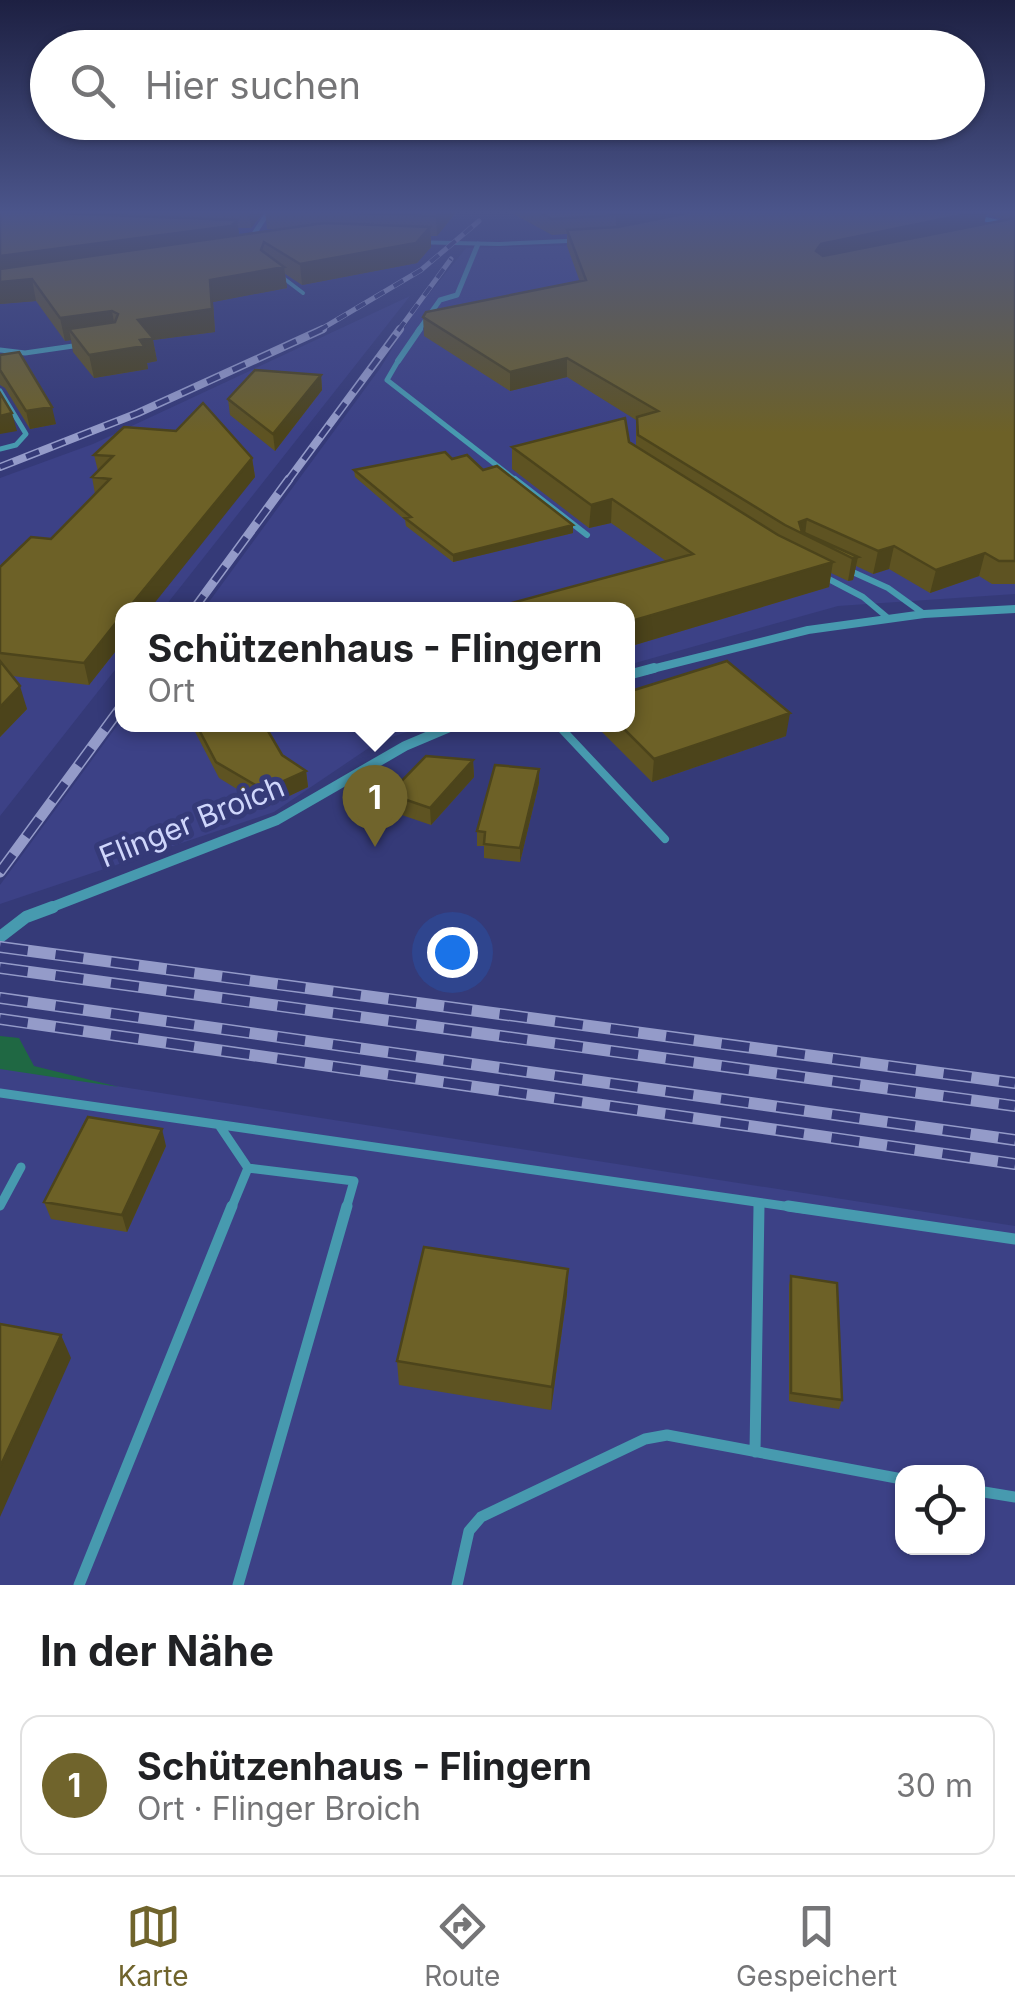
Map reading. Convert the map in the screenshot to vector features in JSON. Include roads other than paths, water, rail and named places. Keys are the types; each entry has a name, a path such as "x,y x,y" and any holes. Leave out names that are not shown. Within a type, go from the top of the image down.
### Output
{"street":[{"path":"398,360 440,300 458,294 462,285"},
{"path":"635,673 808,630 924,614 1015,609"},
{"name":"Flinger Broich","path":"0,937 26,918 256,828 437,732"}],"lane":[{"path":"293,285 303,292"},
{"path":"0,350 25,353 80,344"},
{"path":"398,360 387,380 587,535"},
{"path":"0,390 26,434 16,446 0,450"},
{"path":"838,565 888,588 924,614"},
{"path":"812,571 863,597 888,618"},
{"path":"565,732 665,840"},
{"path":"0,1092 1015,1240"},
{"path":"219,1124 248,1168 354,1181 238,1585"},
{"path":"0,1206 20,1167"},
{"path":"80,1585 248,1168"},
{"path":"755,1452 759,1203"},
{"path":"457,1585 469,1531 482,1517 645,1440 667,1435 895,1477"},
{"path":"985,1492 1015,1497"}],"railway":[{"path":"318,331 396,285"},
{"path":"398,331 432,285"},
{"path":"0,467 138,413 323,329"},
{"path":"287,482 400,329"},
{"path":"199,602 289,479"},
{"path":"0,872 115,716"},
{"path":"0,947 1015,1083"},
{"path":"0,968 1015,1106"},
{"path":"0,998 1015,1140"},
{"path":"0,1019 1015,1164"}],"place":[{"name":"Schützenhaus - Flingern","path":"375,847"}]}
